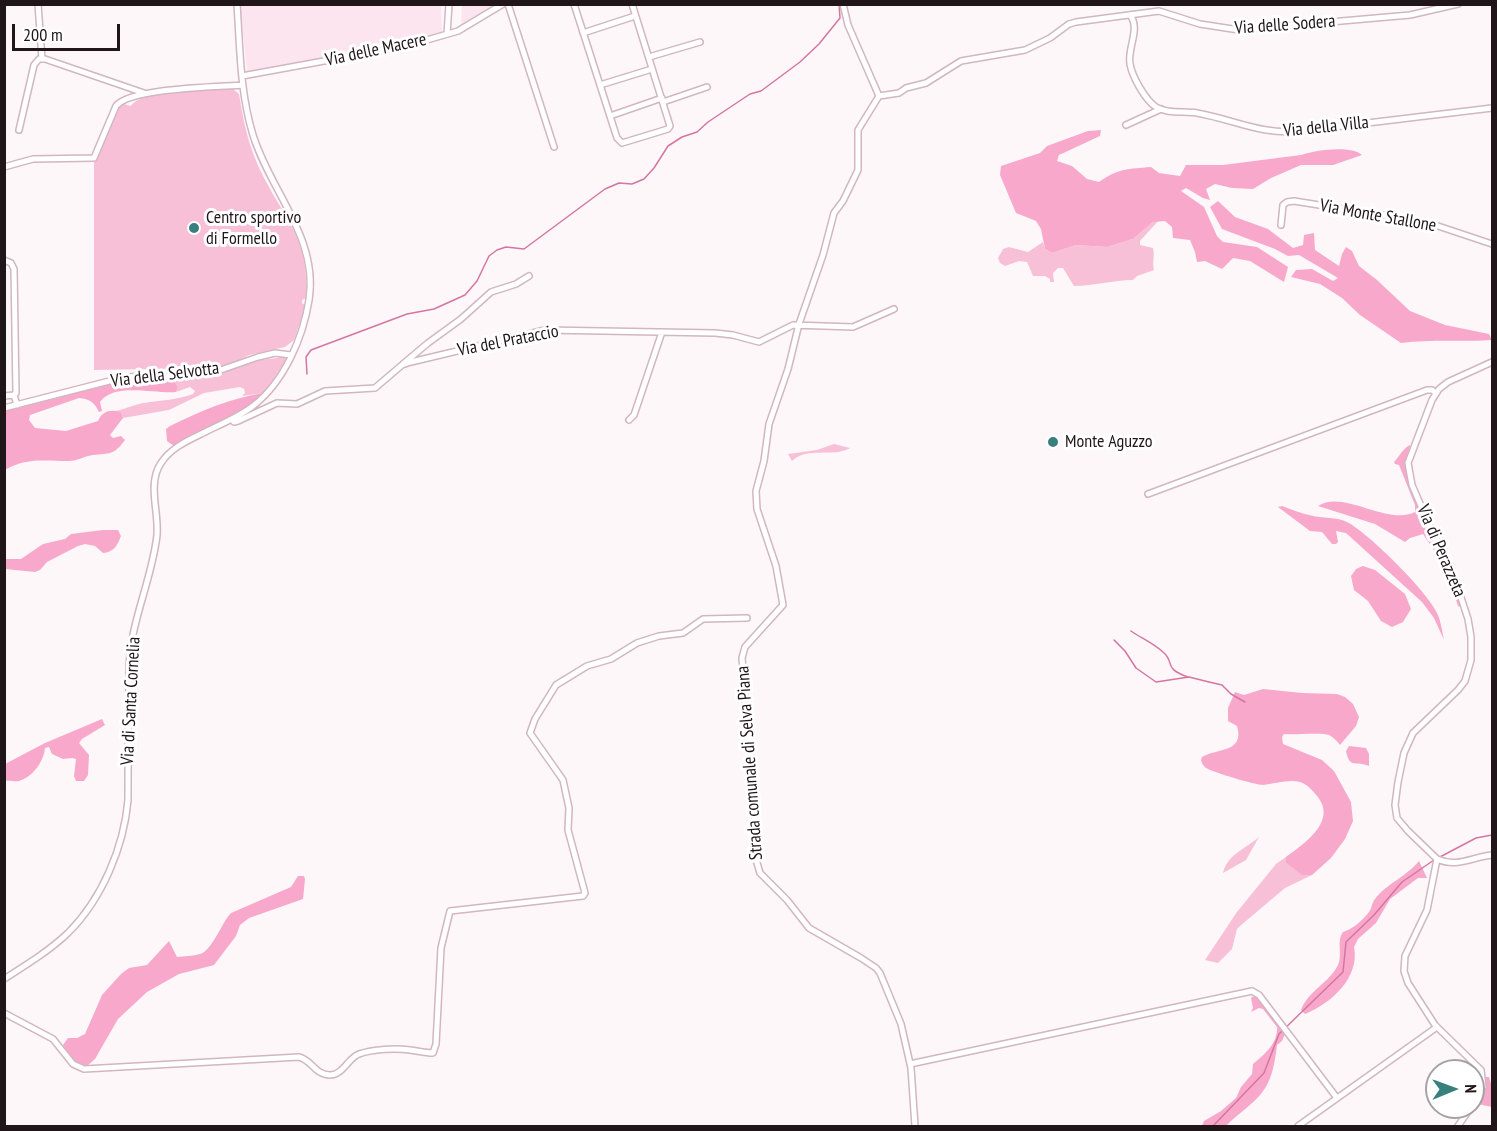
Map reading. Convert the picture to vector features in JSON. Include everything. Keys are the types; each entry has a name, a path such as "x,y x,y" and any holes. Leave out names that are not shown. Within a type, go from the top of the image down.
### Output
{"street":[{"path":"38,4 42,58"},
{"path":"232,419 268,393 279,377 299,337 308,308 310,287 305,245 258,151 248,114 242,75 237,4"},
{"path":"447,34 449,4"},
{"path":"506,4 554,147"},
{"name":"Via delle Macere","path":"242,75 390,50 468,26 506,4"},
{"path":"574,4 617,140 623,143 670,128 632,4"},
{"path":"843,4 848,25 879,96 858,130 858,170 843,201 834,213 823,255 799,324 850,328 894,309"},
{"name":"Via delle Sodera","path":"879,96 899,93 906,88 926,83 962,61 1025,50 1045,41 1071,24 1162,12 1196,23 1235,30 1410,15 1458,4"},
{"path":"1126,125 1161,109 1145,97 1130,66 1135,24 1130,15"},
{"path":"583,33 635,16"},
{"path":"649,57 700,42"},
{"path":"42,58 145,94"},
{"path":"19,130 34,65 42,58"},
{"path":"600,85 652,69"},
{"path":"4,167 33,159 94,158 116,106 124,100 145,94 243,85"},
{"path":"610,116 707,87"},
{"name":"Via della Villa","path":"1161,109 1197,113 1259,130 1275,132 1302,131 1492,108"},
{"name":"Via Monte Stallone","path":"1281,225 1283,205 1291,201 1426,222 1492,244"},
{"path":"4,260 12,264 14,269 16,382 14,395 17,405"},
{"path":"402,365 419,349 461,319 491,292 513,285 530,276"},
{"name":"Via del Prataccio","path":"232,419 234,422 238,421 277,403 301,403 325,391 375,388 402,365 545,330 729,334 759,342 784,328 799,324"},
{"name":"Strada comunale di Selva Piana","path":"799,324 793,354 768,428 756,496 757,509 776,566 783,606 745,647 742,655 749,744 755,786 756,862 766,880 787,900 809,928 861,958 880,973 901,1024 910,1064 915,1126"},
{"path":"629,420 634,415 662,333"},
{"name":"Via della Selvotta","path":"4,408 121,378 139,376 159,379 181,373 215,372 275,353 291,355"},
{"path":"1148,494 1426,390 1436,393 1448,382 1492,362"},
{"name":"Via di Perazzeta","path":"1436,393 1411,452 1408,468 1412,485 1430,528 1453,570 1469,625 1472,656 1468,673 1461,686 1419,725 1409,740 1400,772 1395,809 1397,818 1405,829 1437,859"},
{"path":"4,396 14,395"},
{"name":"Via di Santa Cornelia","path":"4,979 34,960 69,932 93,900 112,864 125,822 127,807 131,652 155,544 157,472 166,457 176,448 232,419"},
{"path":"4,1013 53,1039 75,1065 84,1069 299,1057 305,1059 320,1073 330,1075 338,1073 356,1056 364,1053 404,1049 433,1053 436,1044 441,948 450,911 585,894 568,830 569,808 563,780 530,732 535,719 556,685 590,665 611,659 637,643 659,636 680,634 703,619 747,618"},
{"path":"1470,1059 1437,1027 1408,983 1403,963 1406,952 1427,910 1437,859 1456,864 1492,855"},
{"path":"910,1064 1251,991 1258,994 1337,1098"},
{"path":"1298,1126 1437,1027"}],"shaded area":[{"path":"240,5 441,5 442,35 395,48 247,72"},
{"path":"462,5 501,5 461,28"},
{"name":"Centro sportivo di Formello","path":"233,89 239,94 253,153 297,238 303,255 306,298 302,300 302,303 306,306 294,340 285,347 249,355 227,366 94,370 94,160 97,159 120,103 131,106 137,101 162,94"},
{"path":"1101,130 1100,136 1059,155 1057,161 1072,166 1087,179 1099,182 1118,172 1136,168 1151,167 1159,173 1180,176 1186,165 1223,165 1333,149 1350,150 1362,155 1333,165 1301,165 1253,189 1215,184 1206,189 1210,200 1186,188 1181,191 1204,207 1217,236 1223,242 1257,247 1288,267 1284,282 1250,261 1233,258 1222,269 1205,261 1197,262 1190,240 1173,238 1172,227 1165,221 1153,222 1133,239 1107,247 1076,245 1052,253 1045,249 1041,229 1036,221 1016,213 1000,175 1001,166 1040,153 1047,146 1088,131"},
{"path":"1218,201 1235,217 1268,229 1293,248 1303,245 1304,235 1314,233 1315,250 1339,266 1346,247 1352,251 1359,266 1410,311 1445,325 1489,334 1492,340 1401,343 1320,284 1291,277 1296,270 1312,269 1333,281 1338,278 1299,255 1288,256 1222,229 1210,207"},
{"path":"1159,220 1140,241 1140,245 1153,248 1154,270 1137,276 1133,280 1074,286 1063,268 1058,268 1053,273 1054,282 1050,282 1050,279 1045,276 1033,276 1027,262 1019,261 1005,266 998,258 1003,249 1009,247 1028,252 1043,242 1045,249 1052,253 1076,245 1107,247 1133,239 1153,222"},
{"path":"284,357 286,360 264,393 242,396 245,393 240,387 204,393 169,410 123,418 121,412 116,411 193,394 195,391 190,387 176,392 178,387 172,379 178,377 219,374 252,362"},
{"path":"128,378 156,382 172,379 178,387 176,392 135,390 115,392 100,402 102,411 99,412 91,402 79,398 30,415 29,420 35,428 66,431 98,421 107,412 121,412 123,418 110,435 113,438 121,436 125,440 111,453 72,461 28,461 5,470 4,410"},
{"path":"264,393 249,406 174,446 167,441 166,429 170,426 216,406"},
{"path":"834,444 850,448 836,452 805,454 792,461 788,454 817,450"},
{"path":"1410,445 1407,469 1448,566 1461,607 1458,606 1446,568 1423,534 1405,542 1375,524 1318,506 1328,502 1340,502 1392,515 1415,512 1415,505 1399,465 1394,462"},
{"path":"1282,506 1309,515 1344,521 1370,539 1397,564 1431,603 1438,616 1444,640 1434,618 1422,602 1346,533 1336,531 1338,542 1332,544 1322,532 1310,531 1278,507"},
{"path":"118,530 121,536 116,546 110,551 103,553 95,546 85,544 47,562 35,572 5,569 5,559 21,559 43,544 65,539 71,534"},
{"path":"1363,566 1375,570 1405,594 1411,609 1403,622 1392,627 1381,621 1368,601 1354,590 1351,576 1356,569"},
{"path":"1263,689 1337,694 1353,704 1359,717 1356,726 1340,745 1325,734 1284,734 1282,737 1283,744 1322,760 1334,771 1351,802 1353,821 1345,839 1331,858 1312,875 1302,875 1286,863 1286,857 1309,839 1321,823 1324,814 1322,805 1311,789 1296,781 1263,785 1243,781 1206,768 1201,760 1202,757 1228,748 1237,741 1237,726 1228,721 1228,708 1235,692 1244,695"},
{"path":"102,719 105,725 79,743 89,755 88,775 84,781 76,781 74,776 76,759 63,759 52,754 49,747 45,748 40,763 29,776 19,781 5,781 5,764 45,743"},
{"path":"1349,746 1366,748 1369,754 1369,766 1349,761 1346,751"},
{"path":"1259,837 1246,860 1223,873 1232,857"},
{"path":"1286,857 1286,863 1302,874 1312,875 1285,888 1240,926 1237,929 1232,949 1218,963 1205,960 1237,912 1276,864"},
{"path":"1419,861 1427,878 1418,878 1390,899 1376,923 1358,939 1354,947 1353,969 1342,988 1325,1003 1305,1014 1301,1010 1304,1003 1330,977 1338,965 1340,939 1343,932 1361,921 1379,894"},
{"path":"298,876 304,876 305,879 303,899 249,918 240,925 236,936 214,965 179,974 147,992 118,1019 95,1059 86,1067 74,1063 63,1045 68,1038 77,1038 85,1034 102,995 121,974 129,968 147,965 169,941 177,957 204,952 209,948 231,913 291,887"},
{"path":"1258,997 1285,1034 1277,1045 1270,1077 1265,1089 1257,1098 1226,1126 1202,1126 1204,1121 1221,1111 1236,1098 1241,1087 1252,1074 1253,1064 1273,1043 1277,1033 1277,1027 1263,1009 1259,1008 1251,1012 1253,1008 1251,998"},
{"path":"1485,1077 1489,1077 1492,1087 1492,1107 1485,1106"}],"waterway":[{"path":"307,374 306,357 311,350 407,314 434,309 465,295 477,281 489,256 497,250 506,247 524,249 605,189 619,183 632,184 644,179 668,146 682,137 697,132 708,122 750,94 761,91 800,62 819,44 840,18 839,4"},
{"path":"1131,631 1159,649 1167,656 1175,671 1188,677"},
{"path":"1114,640 1125,651 1136,668 1156,682 1189,677 1222,685 1231,694 1245,702"},
{"path":"1438,858 1476,838 1492,835"},
{"path":"1213,1126 1264,1073 1279,1034 1343,972 1346,942 1374,915 1402,882 1434,860"}],"place":[{"name":"Centro sportivo di Formello","path":"194,228"},
{"name":"Monte Aguzzo","path":"1053,442"}]}
